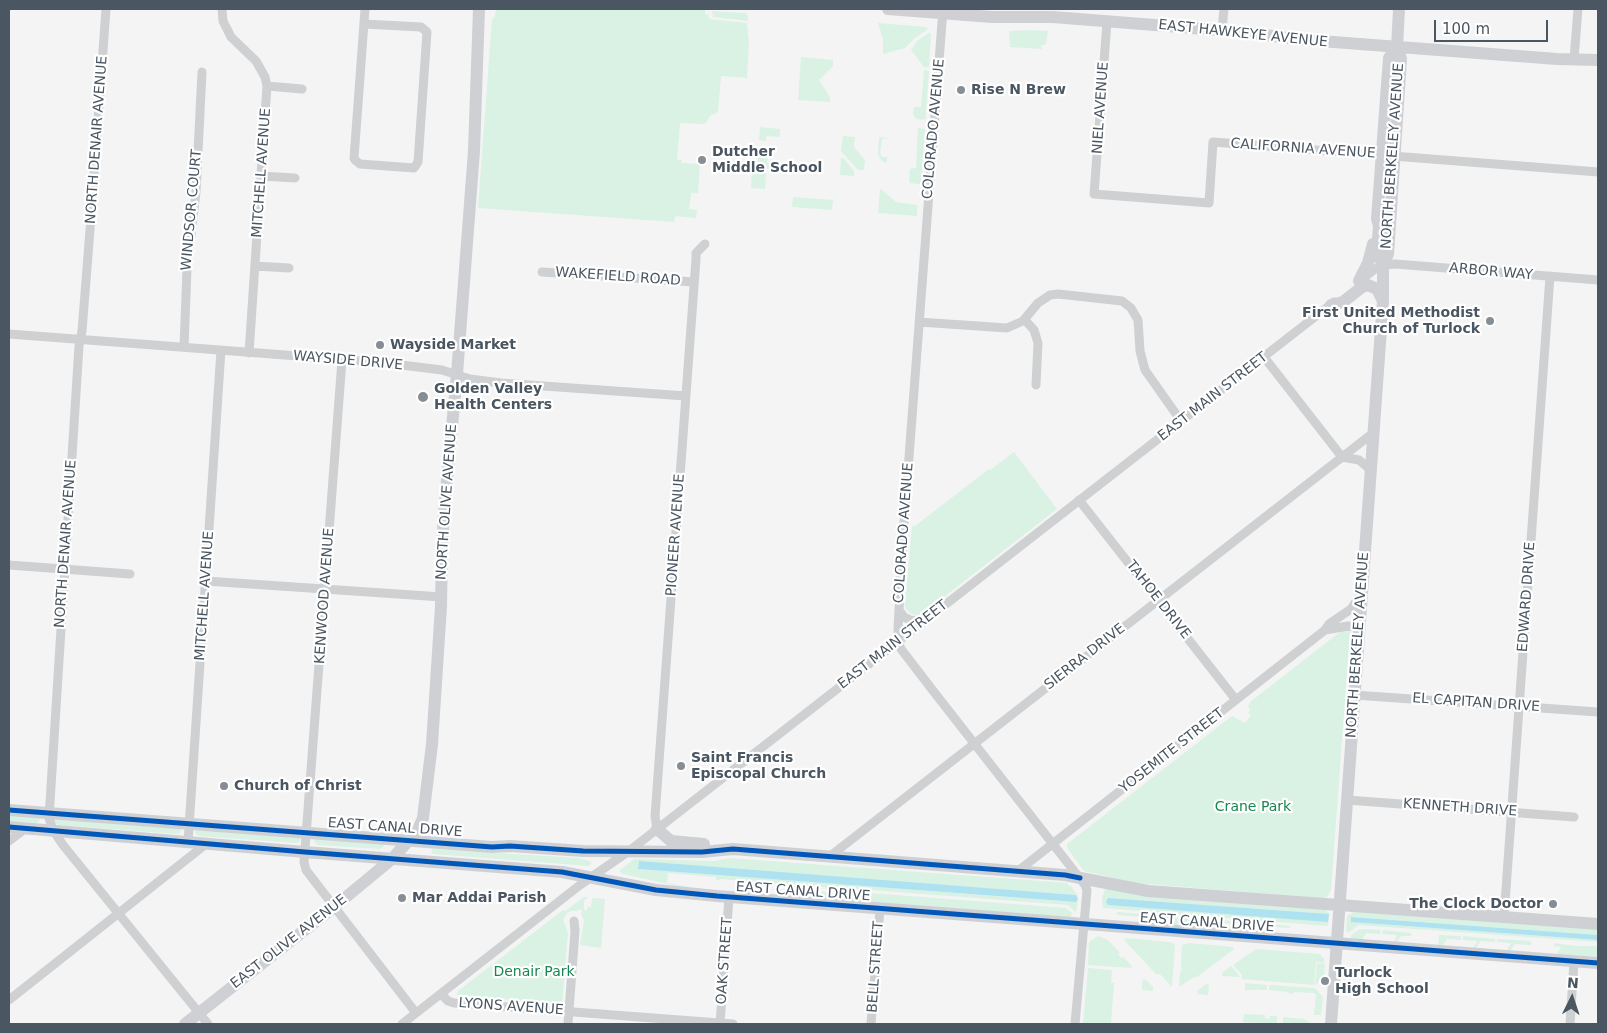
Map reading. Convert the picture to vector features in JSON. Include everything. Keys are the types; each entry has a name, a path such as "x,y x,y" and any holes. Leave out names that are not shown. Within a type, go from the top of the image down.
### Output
{"main road":[{"name":"NORTH OLIVE AVENUE","path":"392,859 410,841 421,825 426,797 442,597 444,512 457,374 474,151 479,9"},
{"name":"EAST HAWKEYE AVENUE","path":"888,9 943,11 992,17 1042,17 1222,30 1294,40 1598,60"},
{"name":"NORTH BERKELEY AVENUE","path":"1383,265 1377,253 1379,224 1377,220 1401,59 1396,47 1399,9"},
{"name":"NORTH BERKELEY AVENUE","path":"1331,1024 1383,300 1383,265 1388,254 1388,155"},
{"path":"1359,282 1371,257 1374,224 1377,220"},
{"path":"1330,305 1343,302 1368,284 1378,290 1383,300"},
{"name":"EAST CANAL DRIVE","path":"9,810 492,847 510,846 628,852 702,852 733,849 1018,871 1080,878 1141,891 1598,924"},
{"name":"EAST CANAL DRIVE","path":"9,827 569,873 656,890 730,897 1598,963"},
{"path":"657,829 671,841 733,849"},
{"name":"EAST OLIVE AVENUE","path":"185,1024 392,859"}],"street":[{"name":"NORTH DENAIR AVENUE","path":"106,9 64,569 48,813 53,830 208,1024"},
{"name":"MITCHELL AVENUE","path":"222,9 223,21 231,37 256,61 265,77 267,86 248,353"},
{"path":"364,24 421,28 426,30 428,35 418,162 416,166 411,168 360,164 354,158 364,24 366,9"},
{"path":"1222,30 1224,9"},
{"path":"1574,59 1578,9"},
{"name":"COLORADO AVENUE","path":"898,641 919,322 943,11"},
{"name":"NIEL AVENUE","path":"1094,194 1107,22"},
{"name":"WINDSOR COURT","path":"184,348 187,269 196,192 202,72"},
{"path":"267,86 302,89"},
{"name":"CALIFORNIA AVENUE","path":"1094,194 1209,203 1213,142 1598,172"},
{"path":"261,176 295,178"},
{"name":"PIONEER AVENUE","path":"657,829 655,816 696,252 704,244"},
{"name":"ARBOR WAY","path":"1383,265 1395,264 1598,280"},
{"name":"EAST MAIN STREET","path":"406,1023 416,1013 591,878 628,852 1264,357 1375,268 1383,265"},
{"path":"255,266 289,268"},
{"name":"WAKEFIELD ROAD","path":"542,272 694,282"},
{"name":"EDWARD DRIVE","path":"1504,917 1550,276"},
{"path":"919,322 998,328 1014,326 1025,320 1040,300 1054,295 1115,299 1125,302 1138,320 1141,355 1145,370 1181,421"},
{"path":"1025,320 1034,330 1038,343 1036,385"},
{"name":"WAYSIDE DRIVE","path":"9,334 342,360 438,369 470,379 514,384 686,396"},
{"name":"MITCHELL AVENUE","path":"188,842 221,350"},
{"path":"1264,357 1342,458 1359,460 1370,470"},
{"name":"KENWOOD AVENUE","path":"342,360 304,862 306,870 416,1013"},
{"name":"SIERRA DRIVE","path":"828,857 1373,433"},
{"name":"TAHOE DRIVE","path":"1079,500 1236,700"},
{"path":"9,565 130,574"},
{"path":"206,580 442,597"},
{"name":"YOSEMITE STREET","path":"1018,871 1326,630 1329,624 1351,609 1362,591"},
{"path":"899,610 904,617 912,620 928,617"},
{"name":"YOSEMITE STREET","path":"1326,630 1348,626 1355,627 1359,631"},
{"path":"898,641 901,649 1080,878 1087,890 1075,1024"},
{"name":"EL CAPITAN DRIVE","path":"1354,695 1598,712"},
{"name":"KENNETH DRIVE","path":"1347,800 1574,817"},
{"path":"9,841 26,828"},
{"path":"9,1000 206,844"},
{"name":"OAK STREET","path":"720,1024 730,897"},
{"name":"BELL STREET","path":"872,1024 880,909"},
{"path":"568,1024 575,931 574,922"},
{"path":"1570,1024 1574,961"},
{"name":"LYONS AVENUE","path":"441,994 447,1000 454,1003 733,1024"}],"green space":[{"path":"496,9 689,9 705,10 705,14 709,15 709,19 747,23 749,42 747,78 721,76 718,112 710,116 705,124 680,123 677,160 682,160 682,163 700,164 698,193 691,193 689,209 697,210 696,218 675,216 674,222 478,208 492,19 495,16"},
{"path":"712,11 746,13 748,21 713,17"},
{"path":"878,23 926,27 928,29 905,48 883,54 883,39"},
{"path":"1009,31 1048,31 1046,44 1041,46 1042,49 1010,47"},
{"path":"930,32 929,67 924,67 911,50 917,41"},
{"path":"801,57 833,60 833,66 819,80 830,97 830,102 798,100"},
{"path":"924,70 929,71 926,119 921,120 915,118 913,113 914,107 921,107"},
{"path":"760,127 780,129 780,137 766,136 766,141 759,140"},
{"path":"918,128 925,129 921,184 910,183 909,180 910,169 916,168"},
{"path":"843,136 855,137 854,147 865,160 864,170 858,170 841,151"},
{"path":"879,137 889,138 882,139 880,153 882,157 887,157 887,163 882,161 878,155"},
{"path":"758,156 768,157 767,163 777,163 777,170 757,168"},
{"path":"841,158 854,171 854,176 840,175"},
{"path":"752,171 766,172 765,189 751,188"},
{"path":"881,189 896,202 917,205 917,216 878,213"},
{"path":"793,197 833,200 832,210 792,207"},
{"path":"1014,452 1057,509 922,614 917,616 910,613 905,605 912,526 915,526"},
{"name":"Crane Park","path":"1344,629 1349,629 1350,632 1331,890 1327,897 1147,884 1084,871 1067,848 1067,844 1232,716 1245,723 1251,715 1248,713 1250,702"},
{"path":"9,814 40,818 40,820 37,823 9,821"},
{"path":"55,819 180,828 181,830 177,834 58,825 54,822"},
{"path":"196,830 300,838 300,842 198,836 195,833"},
{"path":"315,839 384,844 384,846 380,849 318,845 314,842"},
{"path":"433,849 579,858 592,862 589,866 433,854 431,852"},
{"path":"729,858 1068,883 1078,896 1078,898 1077,909 1075,912 1068,905 844,888 834,891 824,887 721,879 716,881 716,877 668,873 667,883 689,887 686,888 623,874 619,871 634,859 714,861","holes":["639,862 1076,895 1078,898 1075,902 638,869"]},
{"path":"1105,888 1326,910 1329,913 1328,926 1103,908 1102,900","holes":["1109,898 1328,914 1328,921 1108,905"]},
{"path":"822,891 834,896 844,891 1066,908 1073,914 1069,918 821,899"},
{"name":"Denair Park","path":"584,897 588,897 584,901 584,910 591,907 592,898 605,899 601,948 580,945 584,921 581,913 583,911 580,909 567,913 563,920 568,933 562,1004 457,995 458,991 563,910 565,911"},
{"path":"1117,912 1179,917 1178,926 1173,925 1175,919 1117,915"},
{"path":"1354,912 1598,930 1598,935 1351,917 1351,922 1598,940 1598,942 1359,925 1348,933 1346,931 1347,916"},
{"path":"1183,917 1290,926 1290,928 1191,921 1187,926 1182,926"},
{"path":"1358,930 1381,930 1380,934 1366,933 1361,941 1350,936"},
{"path":"1383,930 1411,933 1411,936 1401,936 1397,942 1394,942 1397,935 1382,934"},
{"path":"1439,935 1461,936 1461,940 1447,939 1442,946 1438,946"},
{"path":"1098,936 1108,940 1120,953 1118,954 1121,958 1123,957 1132,966 1131,968 1088,965 1089,942"},
{"path":"1463,936 1495,939 1495,942 1481,941 1476,948 1473,948 1477,941 1463,940"},
{"path":"1126,938 1175,944 1172,987 1160,974 1156,974 1124,940"},
{"path":"1497,939 1531,941 1531,945 1515,944 1510,951 1507,950 1511,943 1497,942"},
{"path":"1189,943 1233,947 1234,949 1197,977 1179,987 1182,970 1182,945"},
{"path":"1554,943 1575,946 1598,946 1598,957 1557,954 1561,947 1554,946"},
{"path":"1256,949 1320,954 1325,960 1324,963 1316,962 1314,985 1242,979 1242,975 1233,965"},
{"path":"1317,963 1325,964 1324,978 1315,985"},
{"path":"1231,966 1239,977 1222,976 1222,973"},
{"path":"1088,968 1112,970 1111,983 1114,983 1111,1024 1083,1024"},
{"path":"1145,979 1153,987 1153,991 1142,990 1142,981"},
{"path":"1245,983 1267,985 1267,990 1245,990"},
{"path":"1206,984 1209,985 1208,995 1198,994 1197,991"},
{"path":"1269,985 1315,988 1323,997 1321,1015 1314,1015 1316,995 1314,993 1294,992 1293,994 1269,990"},
{"path":"1244,1014 1265,1015 1265,1018 1270,1019 1270,1016 1277,1016 1277,1024 1243,1022"},
{"path":"1283,1017 1304,1019 1312,1024 1283,1024"}],"water":[{"path":"639,861 1076,895 1078,899 1076,902 638,869"},
{"path":"1108,898 1329,914 1328,922 1108,905 1106,902"},
{"path":"1351,917 1598,935 1598,940 1351,922"}],"cycle path":[{"path":"9,810 492,847 510,846 583,851 702,852 733,849 1065,875 1080,878"},
{"path":"9,827 562,872 656,890 717,896 1598,963"}],"place":[{"name":"Rise N Brew","path":"961,90"},
{"name":"Dutcher Middle School","path":"702,160"},
{"name":"First United Methodist Church of Turlock","path":"1490,321"},
{"name":"Wayside Market","path":"380,345"},
{"name":"Golden Valley Health Centers","path":"423,397"},
{"name":"Saint Francis Episcopal Church","path":"681,766"},
{"name":"Church of Christ","path":"224,786"},
{"name":"Mar Addai Parish","path":"402,898"},
{"name":"The Clock Doctor","path":"1553,904"},
{"name":"Turlock High School","path":"1325,981"}]}
